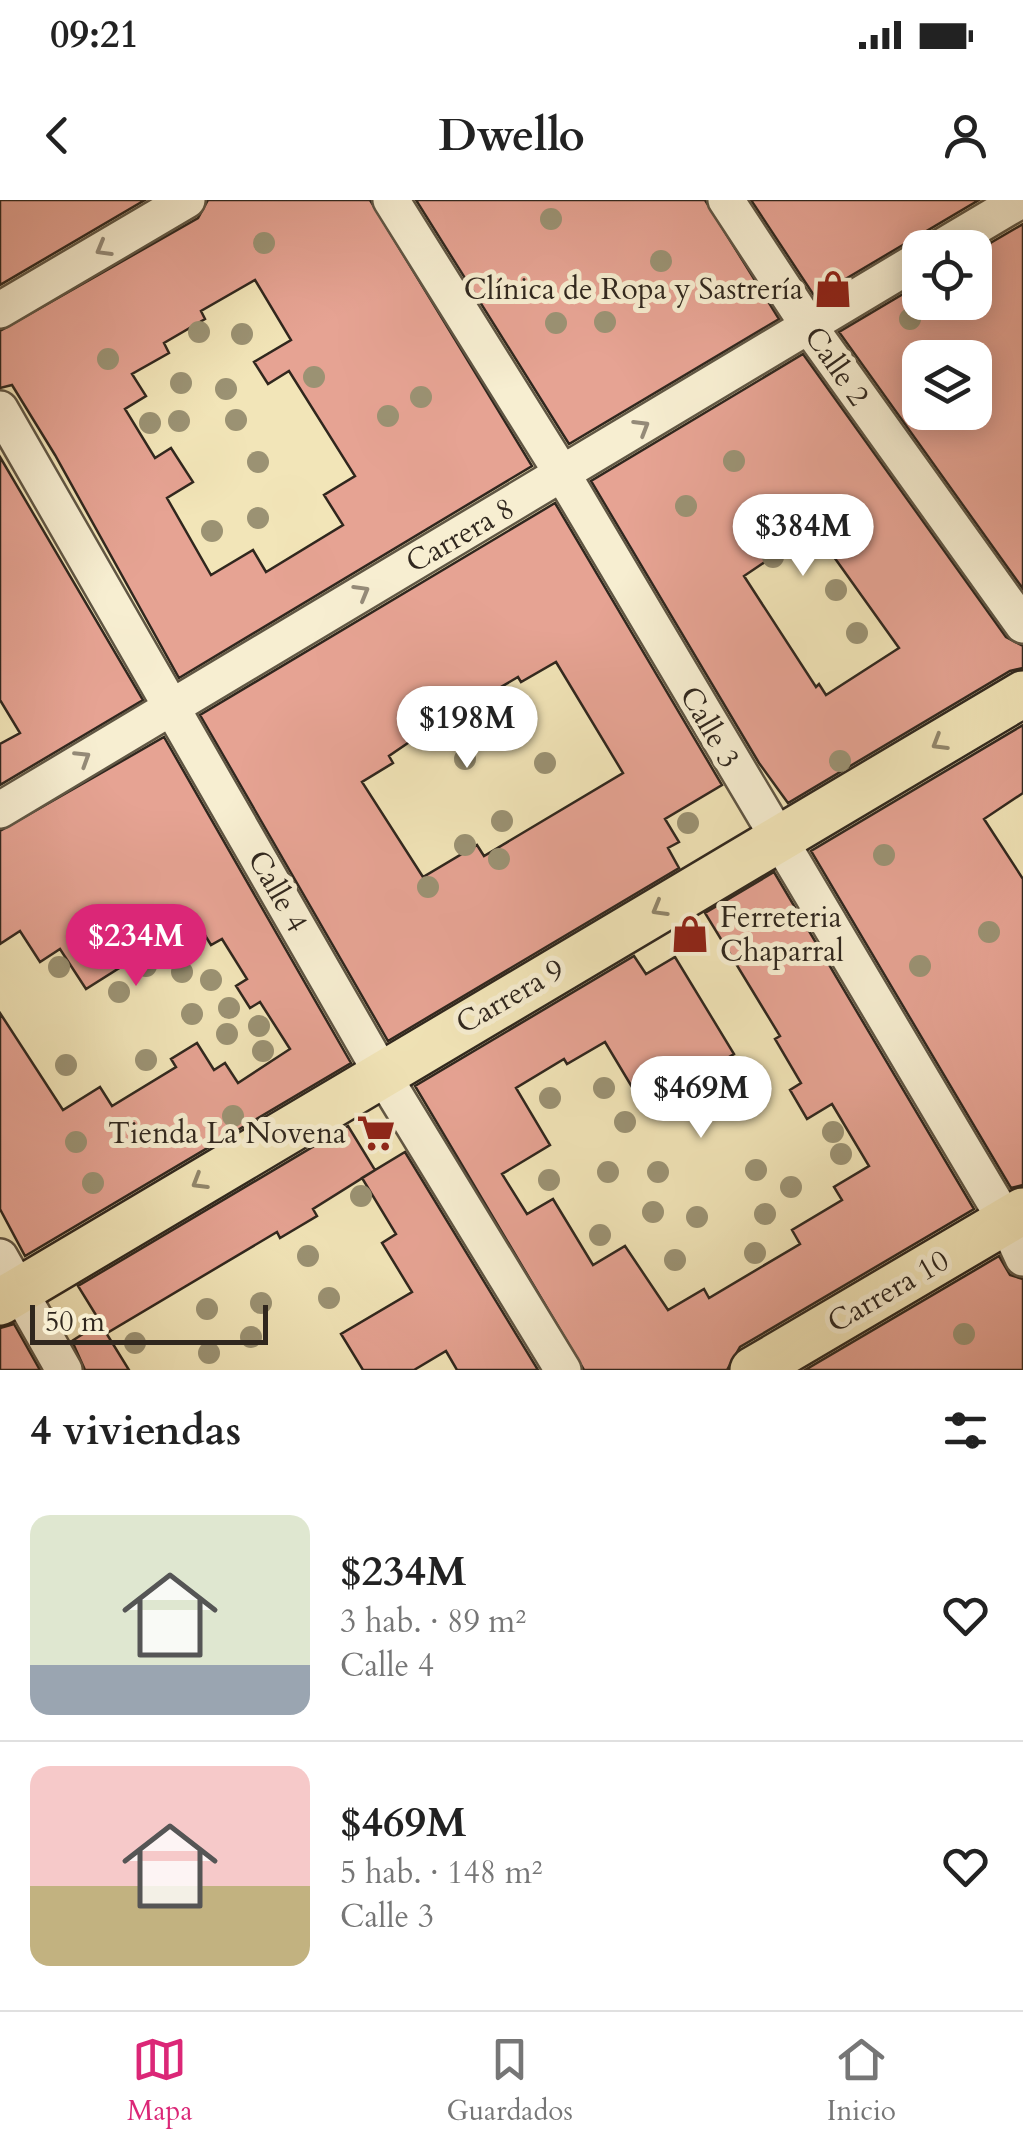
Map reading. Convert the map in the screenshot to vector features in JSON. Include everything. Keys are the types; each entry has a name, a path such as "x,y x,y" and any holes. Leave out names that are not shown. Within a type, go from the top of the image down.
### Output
{"main road":[{"name":"Carrera 9","path":"7,1283 381,1072 1023,694"},
{"name":"Carrera 10","path":"753,1370 1017,1230"}],"street":[{"path":"0,310 187,200"},
{"name":"Calle 3","path":"391,200 563,475 776,840 1017,1230"},
{"name":"Calle 2","path":"726,200 808,326 1023,626"},
{"path":"970,230 1021,200"},
{"name":"Carrera 8","path":"0,810 902,270"},
{"name":"Calle 4","path":"0,408 381,1072 562,1370"},
{"path":"7,1283 64,1370"}],"building":[{"path":"0,200 145,200 0,285"},
{"path":"208,200 370,200 532,466 179,678 12,385 0,388 0,331 198,218","holes":["255,280 291,340 254,362 268,384 289,371 355,476 324,495 343,525 266,572 253,550 211,575 167,498 193,482 171,448 155,458 125,409 146,396 132,374 169,353 164,343 205,319 201,311"]},
{"path":"416,200 705,200 779,319 569,444"},
{"path":"751,200 979,200 928,230 902,230 902,246 815,297"},
{"path":"1023,224 1023,589 909,430 992,430 992,340 902,340 902,420 839,332 902,295 902,320 992,320 992,242"},
{"path":"803,354 1006,637 1023,646 1023,668 1010,671 788,803 759,763 591,481","holes":["814,529 899,648 826,695 819,684 816,687 744,576"]},
{"path":"0,457 143,700 0,785 0,744 20,733 0,700"},
{"path":"555,503 722,785 665,819 679,842 668,848 679,868 388,1041 200,715","holes":["556,662 623,773 484,856 477,845 423,877 362,782 393,763 389,756 424,732 518,677 521,682"]},
{"path":"1023,725 1023,793 984,819 1023,879 1023,1185 1011,1188 811,851"},
{"path":"164,737 351,1063 25,1256 0,1209 0,1013 63,1110 100,1087 112,1106 176,1067 171,1059 197,1043 214,1070 225,1063 238,1083 290,1049 260,1002 250,1008 236,986 247,979 222,939 211,945 200,927 164,950 159,943 86,989 60,949 40,962 20,931 0,944 0,831"},
{"path":"774,872 974,1209 740,1347 727,1370 584,1370 415,1086 634,956 646,974 675,957 734,1054 644,1107 605,1042 567,1064 564,1059 516,1088 550,1145 502,1174 527,1214 553,1199 593,1265 625,1246 668,1310 704,1289 709,1298 800,1244 792,1230 842,1200 834,1187 869,1166 832,1104 807,1119 790,1090 801,1083 775,1039 780,1036 705,913"},
{"path":"348,1126 375,1170 313,1209 317,1216 280,1238 277,1232 107,1333 78,1286"},
{"path":"405,1152 538,1370 457,1370 446,1351 414,1370 363,1370 341,1334 412,1292 382,1243 396,1234 362,1178"},
{"path":"999,1256 1010,1275 1023,1279 1023,1370 805,1370"},
{"path":"100,1323 129,1370 85,1370 72,1341"},
{"path":"14,1324 40,1370 0,1370 0,1328"}],"place":[{"name":"Clínica de Ropa y Sastrería","path":"833,289"},
{"name":"Ferreteria Chaparral","path":"690,934"},
{"name":"Tienda La Novena","path":"376,1133"}]}
